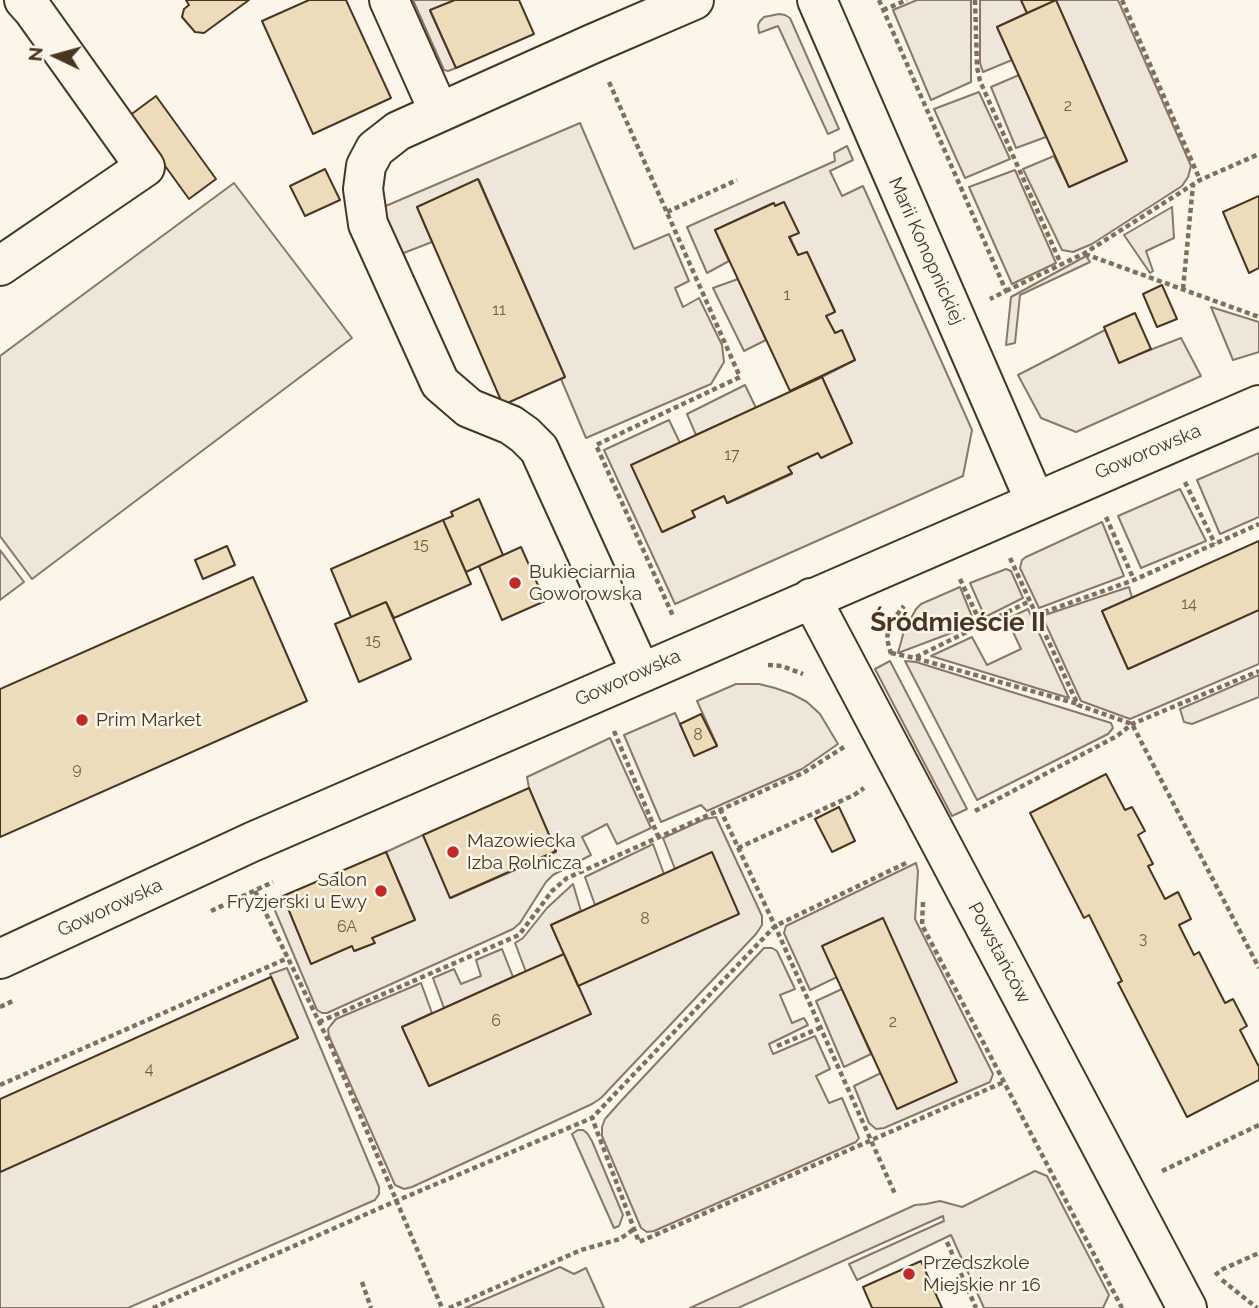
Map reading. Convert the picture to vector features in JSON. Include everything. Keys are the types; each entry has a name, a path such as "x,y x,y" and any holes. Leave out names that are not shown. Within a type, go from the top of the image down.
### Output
{"street":[{"path":"0,267 145,167 24,0"},
{"path":"389,0 439,112"},
{"path":"641,673 540,449 511,425 469,408 440,383 368,224 363,189 366,166 376,149 398,131 694,0"},
{"name":"Marii Konopnickiej","path":"817,0 1035,501"},
{"name":"Goworowska","path":"0,960 252,842 1259,405"},
{"name":"Powstańców","path":"811,598 1187,1308"}],"path":[{"path":"879,0 1006,291"},
{"path":"883,10 907,0"},
{"path":"975,0 977,67 980,81 1060,264"},
{"path":"1122,0 1200,180"},
{"path":"592,44 740,377 596,444 673,617"},
{"path":"980,303 1085,253 1200,180 1259,155"},
{"path":"667,212 737,180"},
{"path":"1183,289 1193,185"},
{"path":"1085,253 1259,317"},
{"path":"1184,479 1215,544"},
{"path":"1104,513 1133,580"},
{"path":"1036,615 1133,580 1259,524"},
{"path":"1009,556 1079,705"},
{"path":"959,577 982,625"},
{"path":"895,661 887,639 889,625 909,600"},
{"path":"915,657 1030,601"},
{"path":"891,653 915,657 1079,705 1132,724 1259,968"},
{"path":"755,668 782,666 809,677"},
{"path":"969,800 975,811 1117,736 1132,724 1259,671"},
{"path":"626,726 614,731 658,836"},
{"path":"319,1022 519,935 552,891 567,878 803,773 853,741"},
{"path":"738,848 864,788"},
{"path":"720,809 895,1194"},
{"path":"153,1308 592,1118 775,926 917,858"},
{"path":"206,913 284,877"},
{"path":"255,891 329,1041 442,1308"},
{"path":"923,897 922,925 1122,1308"},
{"path":"0,1086 288,958"},
{"path":"0,1007 24,996"},
{"path":"777,1046 820,1028"},
{"path":"592,1118 639,1242 1004,1082"},
{"path":"1161,1171 1259,1125"},
{"path":"449,1308 581,1250 620,1240 634,1229"},
{"path":"947,1242 976,1308"},
{"path":"1214,1277 1223,1269 1259,1253"},
{"path":"1211,1266 1214,1277 1257,1308"},
{"path":"362,1282 372,1308"}],"shaded area":[{"path":"413,0 455,0 430,11 456,68 444,70"},
{"path":"917,0 971,0 971,82 931,100 893,10"},
{"path":"980,0 1021,0 1027,13 997,27 1012,60 983,72 980,63"},
{"path":"1056,0 1118,0 1191,166 1182,186 1092,244 1073,252 1062,250 1023,169 1054,156 1069,187 1127,161"},
{"path":"779,14 790,18 839,129 828,134 778,26 759,33 758,25 764,17"},
{"path":"1019,75 1046,137 1016,148 991,87"},
{"path":"979,92 1010,159 965,178 934,109"},
{"path":"580,123 634,249 669,234 689,281 675,288 683,307 699,298 722,345 724,362 711,384 586,438 561,379 565,377 479,180 417,207 432,242 401,254 381,208"},
{"path":"847,146 853,160 830,171 842,196 863,186 972,430 963,476 675,604 604,450 669,420 680,443 632,465 663,532 694,517 692,511 724,496 728,503 792,474 788,467 818,453 821,458 852,443 822,377 855,360 842,331 835,333 826,316 835,311 807,252 798,255 790,237 798,232 784,202 775,206 773,203 715,230 729,261 707,273 687,227 835,161 834,153"},
{"path":"1015,170 1056,263 1012,284 969,187"},
{"path":"234,183 352,338 32,579 0,536 0,356"},
{"path":"1172,207 1174,238 1146,251 1153,271 1150,273 1124,235"},
{"path":"1086,256 1090,262 1020,295 1015,343 1006,345 1011,297"},
{"path":"738,279 766,340 744,351 713,288"},
{"path":"1211,307 1259,322 1259,352 1233,360"},
{"path":"1105,330 1119,362 1181,338 1201,376 1076,432 1041,418 1018,375"},
{"path":"745,385 756,408 696,435 687,414"},
{"path":"1259,453 1259,517 1220,534 1197,480"},
{"path":"1180,489 1206,541 1141,568 1118,516"},
{"path":"1102,522 1124,576 1039,608 1020,568 1022,560"},
{"path":"0,550 24,582 0,600"},
{"path":"1006,569 1011,571 1023,598 985,617 970,583"},
{"path":"960,587 975,624 898,653 904,631 916,609 921,604"},
{"path":"1129,587 1132,598 1102,611 1128,669 1259,610 1259,664 1130,719 1081,701 1042,616"},
{"path":"1028,609 1069,698 931,656 972,637 987,665 1021,649 1007,619"},
{"path":"890,661 967,809 952,816 875,669"},
{"path":"905,661 916,662 1111,723 1113,728 1108,734 977,800"},
{"path":"1259,675 1259,697 1192,724 1184,722 1180,709"},
{"path":"736,684 759,684 775,688 807,702 820,714 838,744 802,769 707,811 701,805 661,822 624,735 675,713 694,755 717,745 697,701"},
{"path":"610,738 651,828 617,844 607,824 582,837 591,855 553,875 513,929 327,1013 317,1010 271,901 283,896 311,963 352,946 355,951 374,943 372,938 415,919 386,852 423,835 451,898 556,852 529,788 527,777"},
{"path":"716,817 762,916 762,925 756,934 601,1098 412,1187 404,1189 395,1185 329,1036 328,1029 336,1019 421,983 432,1013 402,1027 429,1086 590,1014 578,986 712,853 675,869 663,838 705,819"},
{"path":"653,844 664,874 595,905 585,877"},
{"path":"916,863 918,871 915,919 993,1074 990,1082 884,1128 876,1129 869,1123 854,1086 881,1073 883,918 823,946 837,977 810,990 784,933 786,926"},
{"path":"573,884 581,911 551,925 564,954 526,972 515,943 523,938 547,908"},
{"path":"764,948 777,951 795,989 780,995 792,1023 804,1018 808,1025 769,1044 773,1054 815,1036 830,1069 816,1076 829,1103 842,1098 859,1138 856,1142 647,1232 641,1228 602,1136 605,1119"},
{"path":"502,949 513,977 444,1008 433,978 454,969 461,984 481,976 476,960"},
{"path":"287,968 379,1187 375,1200 128,1308 0,1308 0,1172 298,1038 270,974"},
{"path":"842,989 871,1054 844,1067 816,1001"},
{"path":"578,1130 587,1133 592,1141 623,1215 619,1226 614,1228 572,1134"},
{"path":"1035,1171 1047,1176 1109,1295 1103,1308 984,1308 951,1235 857,1280 849,1264 944,1221 943,1216 738,1308 690,1308 915,1205 940,1201 962,1207"},
{"path":"560,1267 574,1274 586,1268 604,1308 465,1308"}],"building":[{"path":"186,0 249,0 204,33 195,32 182,17 184,9 189,5"},
{"path":"309,0 346,0 391,98 313,134 262,21"},
{"path":"455,0 519,0 534,34 456,68 430,10"},
{"path":"1021,0 1056,0 1027,13"},
{"path":"1056,0 1127,161 1069,187 997,27"},
{"path":"156,96 216,179 189,199 129,116"},
{"path":"325,169 340,200 305,216 290,186"},
{"path":"478,179 565,377 503,405 417,207"},
{"path":"1259,196 1259,268 1249,273 1223,212"},
{"path":"784,202 799,233 789,237 798,255 807,252 835,312 826,316 835,333 842,330 855,360 790,391 715,230 774,203 775,206"},
{"path":"1162,285 1177,319 1157,327 1143,294"},
{"path":"1135,313 1151,349 1119,363 1104,327"},
{"path":"822,377 852,443 821,458 818,453 788,467 792,473 727,503 724,496 692,511 695,517 662,532 631,465"},
{"path":"479,499 503,555 466,572 443,520 453,516 451,512"},
{"path":"443,520 471,584 394,618 386,602 351,617 331,569"},
{"path":"1259,541 1259,610 1128,669 1102,611"},
{"path":"227,546 235,565 203,579 195,560"},
{"path":"521,547 545,601 502,620 479,566"},
{"path":"253,577 307,701 0,837 0,689"},
{"path":"386,602 411,659 359,682 335,624"},
{"path":"701,714 717,746 694,756 680,724"},
{"path":"1106,774 1125,810 1132,807 1145,831 1138,835 1153,864 1148,866 1165,899 1178,892 1191,919 1179,925 1194,955 1199,952 1225,1003 1233,999 1247,1026 1240,1030 1259,1067 1259,1080 1187,1117 1118,983 1122,981 1089,915 1084,918 1030,813"},
{"path":"529,788 556,851 450,898 423,835"},
{"path":"839,807 855,841 832,852 815,819"},
{"path":"386,852 415,920 372,938 375,943 354,951 352,946 311,964 283,896"},
{"path":"712,852 739,914 578,986 551,925"},
{"path":"883,918 957,1082 897,1109 822,946"},
{"path":"564,954 591,1014 429,1086 402,1027"},
{"path":"271,977 298,1038 0,1172 0,1099"},
{"name":"Przedszkole Miejskie nr 16","path":"921,1261 942,1308 872,1308 863,1287"}],"place":[{"name":"Bukieciarnia Goworowska","path":"515,583"},
{"name":"Prim Market","path":"82,720"},
{"name":"Mazowiecka Izba Rolnicza","path":"453,852"},
{"name":"Salon Fryzjerski u Ewy","path":"381,891"},
{"name":"Przedszkole Miejskie nr 16","path":"909,1274"}],"district":[{"name":"Śródmieście II","path":"958,623"}]}
